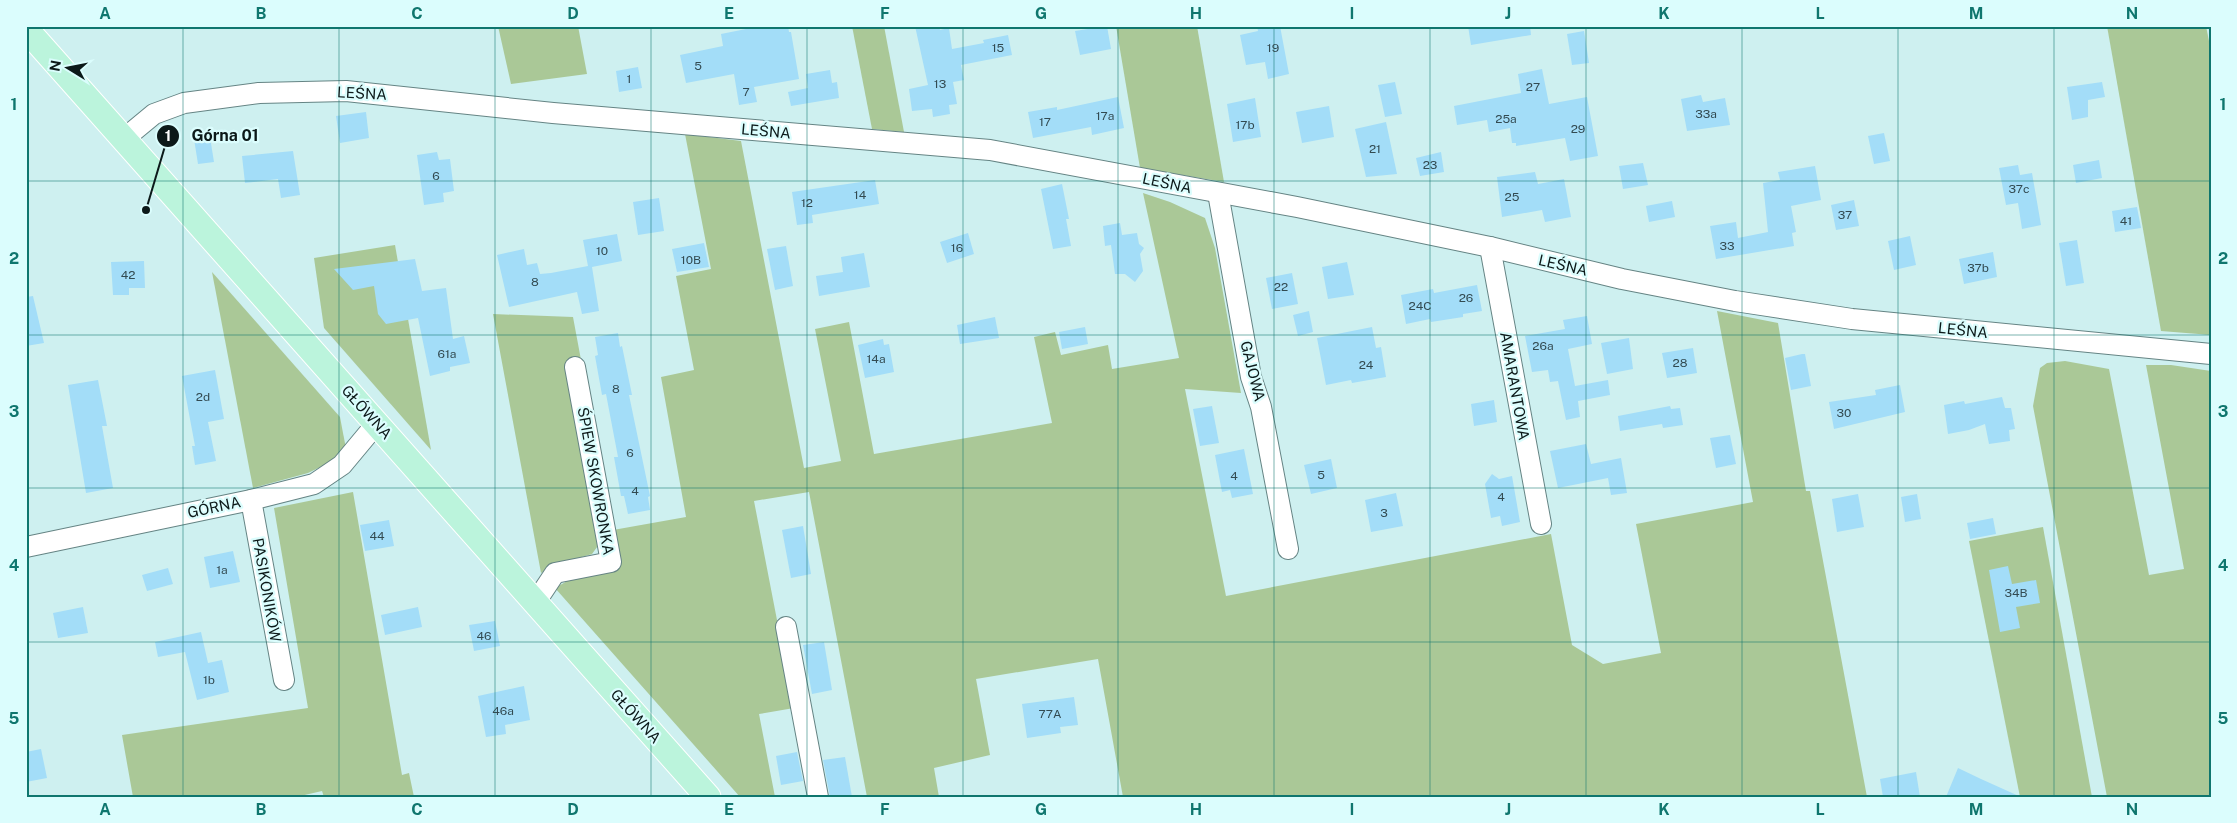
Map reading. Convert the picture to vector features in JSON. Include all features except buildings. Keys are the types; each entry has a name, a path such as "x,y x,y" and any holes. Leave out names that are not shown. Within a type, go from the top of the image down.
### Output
{"main road":[{"name":"GŁÓWNA","path":"26,29 125,138 708,797"}],"street":[{"name":"LEŚNA","path":"125,138 154,114 184,103 259,93 361,92 553,114 990,150 1108,170 1297,207 1490,247 1614,277 1711,296 1845,318 2211,354"},
{"name":"GAJOWA","path":"1218,193 1251,377 1261,406 1288,549"},
{"name":"AMARANTOWA","path":"1490,247 1541,524"},
{"name":"ŚPIEW SKOWRONKA","path":"535,603 555,573 610,562 575,367"},
{"name":"GÓRNA","path":"26,546 251,500 314,484 342,465 377,423"},
{"name":"PASIKONIKÓW","path":"251,500 284,680"},
{"path":"786,627 818,797"}],"green space":[{"path":"498,26 578,26 587,74 511,84"},
{"path":"852,26 884,26 904,132 872,129"},
{"path":"1116,26 1197,26 1224,182 1140,168"},
{"path":"2107,26 2206,26 2211,51 2211,335 2161,331"},
{"path":"685,134 741,141 804,468 841,461 815,329 849,322 874,454 1052,423 1034,337 1055,332 1061,355 1108,345 1112,369 1179,358 1143,193 1170,202 1205,218 1215,248 1241,393 1185,389 1226,596 1551,534 1572,645 1603,664 1661,653 1636,524 1753,502 1717,311 1778,323 1806,491 1810,491 1867,797 1123,797 1098,659 976,679 990,755 934,768 939,797 867,797 809,492 754,501 794,708 759,714 775,797 740,797 555,588 569,580 619,568 613,530 686,517 661,377 694,370 676,276 711,269"},
{"path":"395,245 431,450 324,328 314,258"},
{"path":"212,272 340,417 347,454 308,473 253,488"},
{"path":"493,314 573,317 581,360 600,543 592,554 554,565 541,573"},
{"path":"2065,361 2109,369 2149,575 2184,569 2146,365 2171,365 2211,371 2211,797 2107,797 2033,406 2040,368 2047,363"},
{"path":"353,492 402,775 409,773 414,797 324,797 322,791 296,797 133,797 122,735 308,708 274,508"},
{"path":"2043,527 2092,797 2020,797 1969,541"}],"place":[{"name":"Górna 01","path":"146,210"}]}
